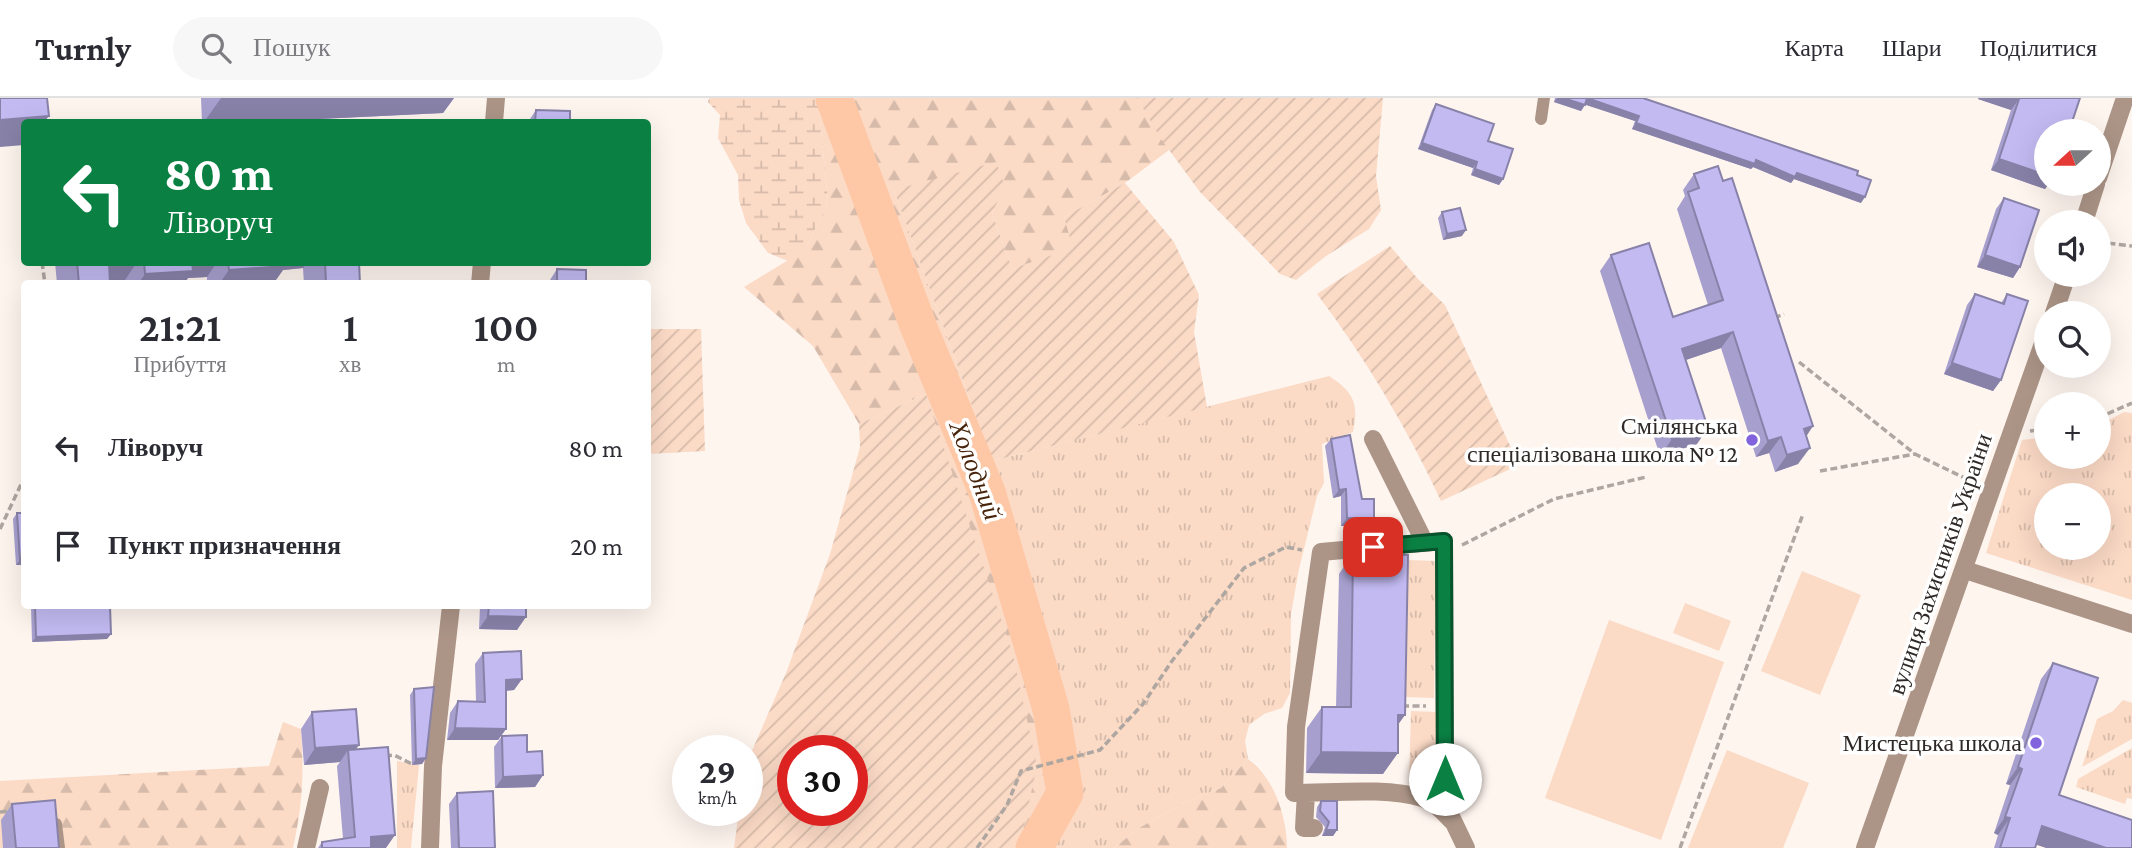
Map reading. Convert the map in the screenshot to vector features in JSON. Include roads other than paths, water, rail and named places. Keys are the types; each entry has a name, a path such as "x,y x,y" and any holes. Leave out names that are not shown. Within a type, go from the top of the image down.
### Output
{"street":[{"path":"494,119 496,98"},
{"path":"2111,138 2124,98"},
{"name":"вулиця Захисників України","path":"1865,848 2034,370"},
{"path":"1373,439 1425,543"},
{"path":"1452,821 1436,805 1422,798 1400,794 1294,793 1296,727 1321,552 1444,541 1445,804 1466,848"},
{"path":"1965,570 2132,624"},
{"path":"430,848 433,766 451,609"},
{"path":"306,848 320,788"},
{"path":"1306,793 1311,818"}],"lane":[{"path":"1541,119 1544,98"},
{"path":"55,817 60,848"}],"waterway":[{"name":"Холодний","path":"834,98 919,328 987,492 1051,709 1065,793 1034,848"}],"place":[{"name":"Смілянська спеціалізована школа № 12","path":"1752,440"},
{"name":"Мистецька школа","path":"2036,743"}]}
